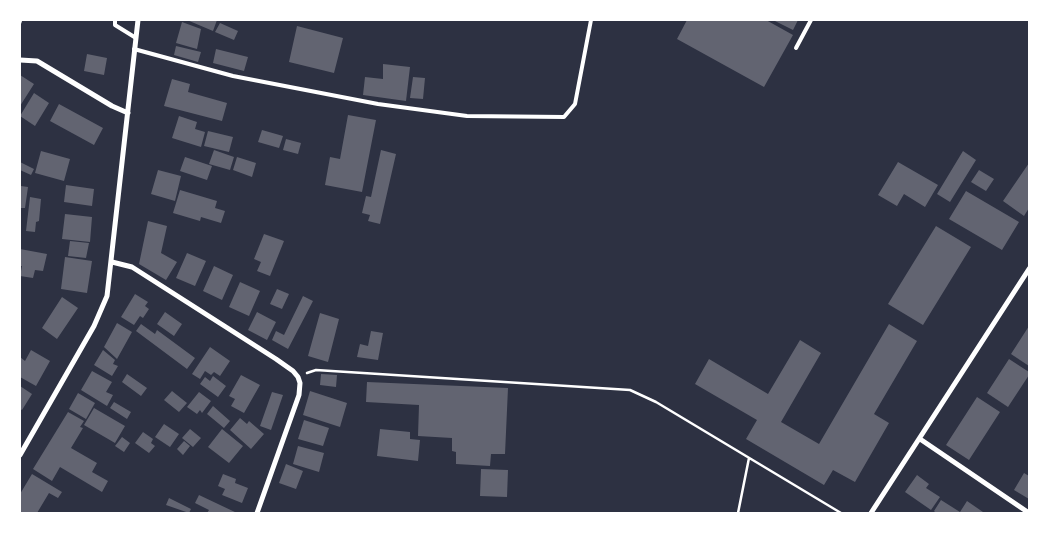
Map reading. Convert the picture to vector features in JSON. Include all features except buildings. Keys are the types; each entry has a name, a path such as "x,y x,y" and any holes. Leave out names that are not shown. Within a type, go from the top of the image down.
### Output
{"street":[{"path":"20,455 98,318 107,296 138,20"},
{"path":"20,60 37,61 112,106 128,113"},
{"path":"112,262 132,267 293,370 298,377 300,383 299,395 257,513"},
{"path":"871,513 1029,269"},
{"path":"920,439 1029,513"}],"lane":[{"path":"114,20 115,25 136,38"},
{"path":"134,49 233,76 378,104 467,116 564,117 575,104 591,20"},
{"path":"796,48 811,20"}],"path":[{"path":"298,377 316,370 630,390 656,402 841,513"},
{"path":"738,513 749,458"}]}
